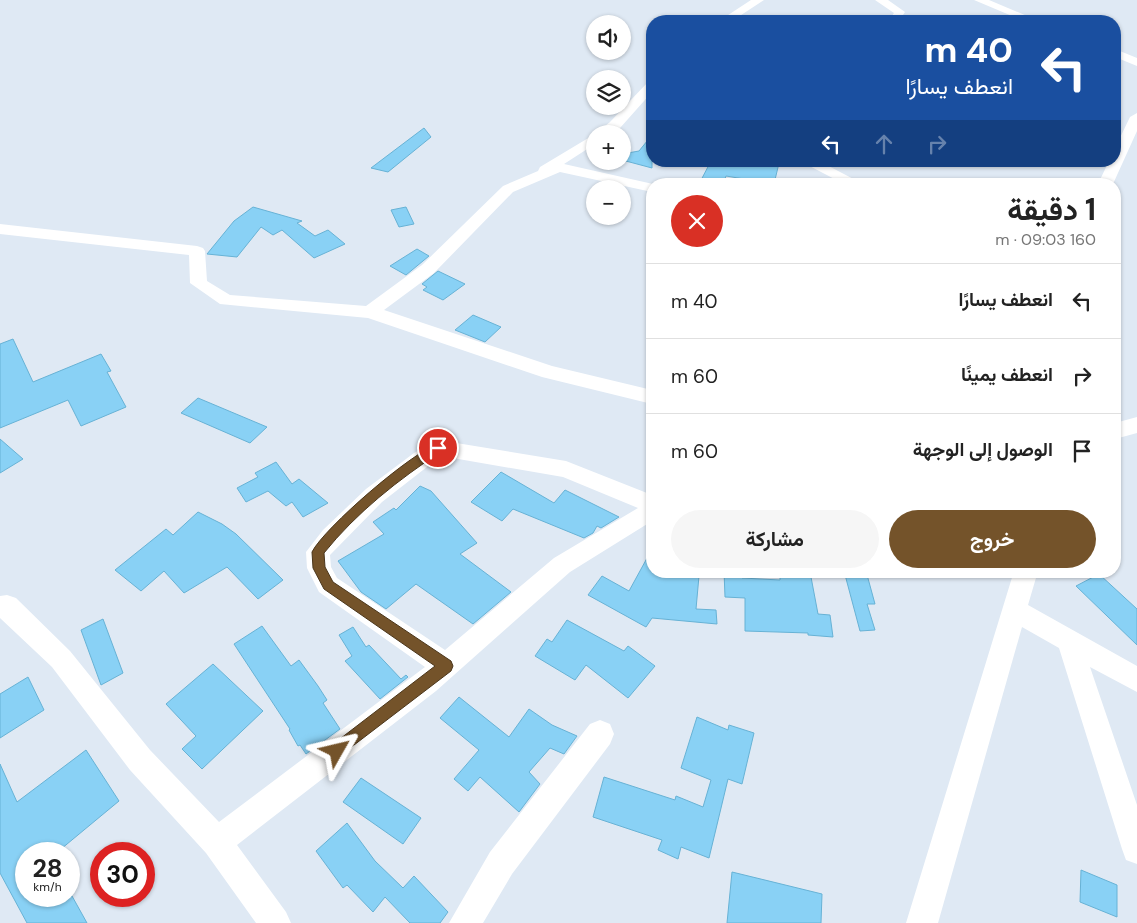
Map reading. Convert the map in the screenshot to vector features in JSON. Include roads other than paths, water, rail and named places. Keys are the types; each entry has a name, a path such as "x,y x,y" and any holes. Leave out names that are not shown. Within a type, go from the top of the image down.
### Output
{"street":[{"path":"735,15 759,0"},
{"path":"880,0 880,2 900,12 898,15"},
{"path":"979,0 1018,15"},
{"path":"1121,55 1137,62"},
{"path":"615,125 646,91"},
{"path":"1121,151 1137,118"},
{"path":"533,178 586,144"},
{"path":"370,312 428,269 508,189 558,167 646,187"},
{"path":"820,167 843,178"},
{"path":"0,229 197,251 199,283 226,300 370,312 549,372 646,396"},
{"path":"1121,429 1137,425"},
{"path":"446,666 328,586 319,568 318,552 334,532 405,470 438,448 456,450 566,469 646,502"},
{"path":"217,842 446,666 562,566 646,514"},
{"path":"922,923 1024,578"},
{"path":"0,607 7,606 61,659 140,760 217,842 275,923"},
{"path":"1013,609 1137,680"},
{"path":"1069,641 1137,850"},
{"path":"465,923 501,863 600,734"}]}
